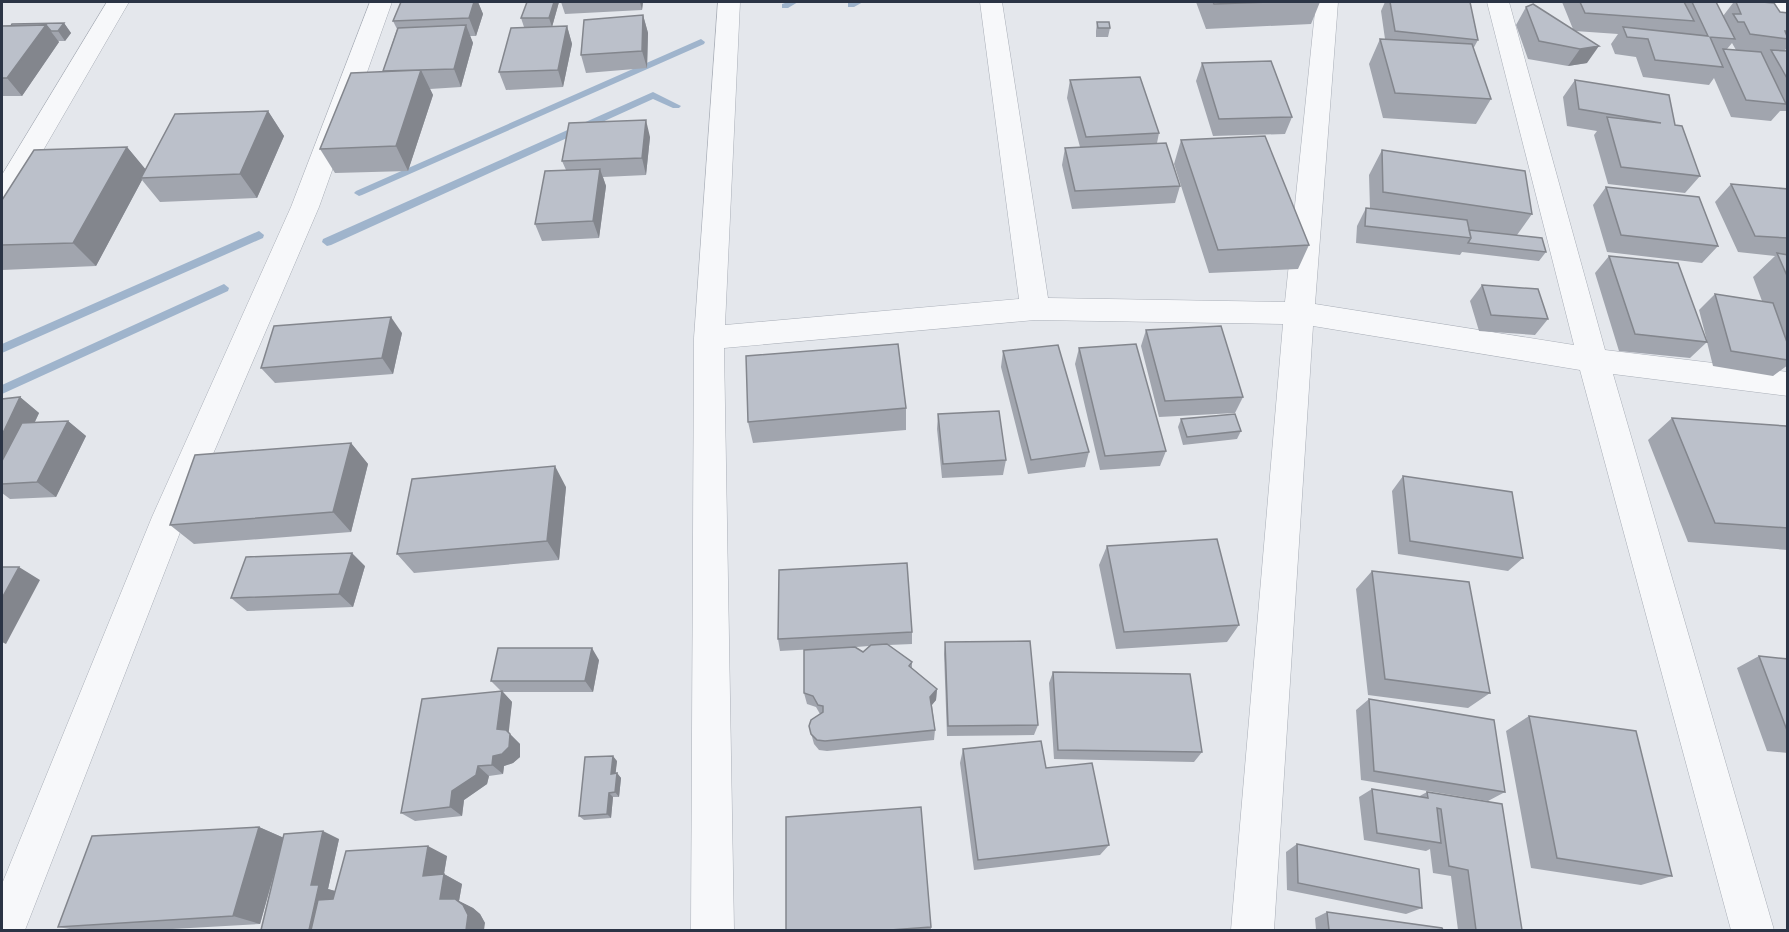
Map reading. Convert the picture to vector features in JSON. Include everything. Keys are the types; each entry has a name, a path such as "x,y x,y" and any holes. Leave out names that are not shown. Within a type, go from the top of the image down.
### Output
{"street":[{"path":"2,197 118,2"},
{"path":"4,930 169,517 305,207 381,2"},
{"path":"712,930 709,338 729,2"},
{"path":"991,2 1035,309"},
{"path":"1252,930 1299,313 1327,2"},
{"path":"1498,2 1593,360 1753,930"},
{"path":"1782,2 1788,14"},
{"path":"709,338 1035,309 1299,313 1593,360 1788,384"}],"building":[{"path":"401,2 474,2 469,18 393,21"},
{"path":"527,2 554,2 549,18 521,18"},
{"path":"1213,2 1270,2 1214,4"},
{"path":"1390,2 1470,2 1478,40 1395,31"},
{"path":"1580,2 1684,2 1694,21 1585,13"},
{"path":"1692,2 1716,2 1735,39 1710,37 1723,67 1655,60 1648,39 1627,37 1623,27 1708,36"},
{"path":"1736,2 1774,3 1780,12 1788,13 1788,31 1785,31 1788,39 1750,34 1744,22 1738,22 1733,14 1741,14"},
{"path":"1533,4 1599,46 1580,49 1539,41 1526,7"},
{"path":"643,15 642,51 581,55 584,20"},
{"path":"1097,22 1109,22 1110,28 1098,28"},
{"path":"64,23 58,31 51,31 46,25 11,26 12,24"},
{"path":"46,25 7,78 2,78 2,26"},
{"path":"466,25 454,69 383,71 398,28"},
{"path":"567,26 558,70 499,72 511,28"},
{"path":"1380,39 1472,44 1491,99 1395,93"},
{"path":"1723,49 1761,52 1786,104 1746,100"},
{"path":"1771,50 1788,51 1788,80"},
{"path":"1271,61 1292,117 1219,119 1202,63"},
{"path":"421,70 396,146 320,149 351,73"},
{"path":"1140,77 1159,133 1086,137 1070,80"},
{"path":"1575,80 1669,95 1675,125 1682,126 1700,176 1621,167 1607,117 1661,123 1579,109"},
{"path":"268,111 240,174 141,178 175,114"},
{"path":"646,120 642,158 562,161 569,123"},
{"path":"1265,136 1309,245 1218,250 1181,140"},
{"path":"1166,143 1180,186 1075,191 1065,148"},
{"path":"127,147 73,243 2,245 2,200 34,150"},
{"path":"1382,150 1525,171 1532,214 1383,192"},
{"path":"600,169 593,221 535,224 545,171"},
{"path":"1731,184 1788,189 1788,238 1755,236"},
{"path":"1606,187 1699,197 1718,246 1621,235"},
{"path":"1366,208 1467,220 1471,238 1365,226"},
{"path":"1469,230 1542,238 1546,252 1468,243 1471,238"},
{"path":"1777,253 1788,255 1788,278"},
{"path":"1609,256 1678,263 1707,342 1635,334"},
{"path":"1482,285 1538,289 1548,319 1491,315"},
{"path":"1715,294 1773,303 1788,345 1788,360 1731,351"},
{"path":"391,317 382,358 261,368 274,326"},
{"path":"1221,326 1243,397 1165,401 1146,330"},
{"path":"898,344 906,408 748,422 746,356"},
{"path":"1136,344 1166,451 1105,456 1079,348"},
{"path":"1058,345 1089,452 1031,460 1003,351"},
{"path":"20,397 2,435 2,399"},
{"path":"999,411 1006,460 943,464 938,414"},
{"path":"1235,414 1241,431 1187,437 1181,419"},
{"path":"1672,418 1786,426 1788,429 1788,528 1715,523"},
{"path":"68,421 37,482 2,484 2,461 22,423"},
{"path":"351,443 333,512 170,525 195,455"},
{"path":"555,466 547,541 397,554 412,479"},
{"path":"1403,476 1512,492 1523,558 1410,541"},
{"path":"1217,539 1239,625 1124,632 1107,546"},
{"path":"352,553 339,594 231,598 246,557"},
{"path":"907,563 912,632 778,639 779,570"},
{"path":"2,567 19,567 2,598"},
{"path":"1372,571 1469,582 1490,693 1385,679"},
{"path":"1030,641 1038,725 948,726 945,642"},
{"path":"887,644 912,662 909,666 937,689 930,697 935,730 817,740 811,734 809,726 811,720 823,712 823,706 818,705 813,696 804,693 804,650 855,647 863,652 871,645"},
{"path":"498,648 592,648 585,681 491,681"},
{"path":"1759,656 1788,659 1788,733"},
{"path":"1053,672 1190,674 1202,752 1058,750"},
{"path":"502,691 497,729 506,730 510,734 509,747 502,754 493,756 492,765 478,766 476,775 452,791 450,807 401,813 422,699"},
{"path":"1369,699 1494,720 1505,792 1374,771"},
{"path":"1529,716 1636,731 1672,876 1557,858"},
{"path":"1041,741 1046,768 1092,763 1109,845 978,860 963,749"},
{"path":"613,756 611,774 617,773 615,792 609,793 607,814 579,816 585,757"},
{"path":"1372,789 1428,798 1427,792 1502,804 1522,930 1476,930 1468,870 1449,866 1441,809 1437,808 1441,843 1377,833"},
{"path":"921,807 931,927 890,930 786,930 786,817"},
{"path":"259,827 233,916 58,927 92,836"},
{"path":"323,831 311,885 319,885 309,930 261,930 284,834"},
{"path":"1297,844 1419,869 1422,908 1298,883"},
{"path":"428,846 423,876 444,874 440,899 455,899 463,905 468,915 466,930 311,930 318,900 333,899 346,851"},
{"path":"1327,912 1442,928 1443,930 1329,930"}],"waterway":[{"path":"785,6 794,2"},
{"path":"851,5 859,2"},
{"path":"359,193 701,42"},
{"path":"327,242 653,95 676,106"},
{"path":"2,349 259,235"},
{"path":"2,390 224,288"}]}
